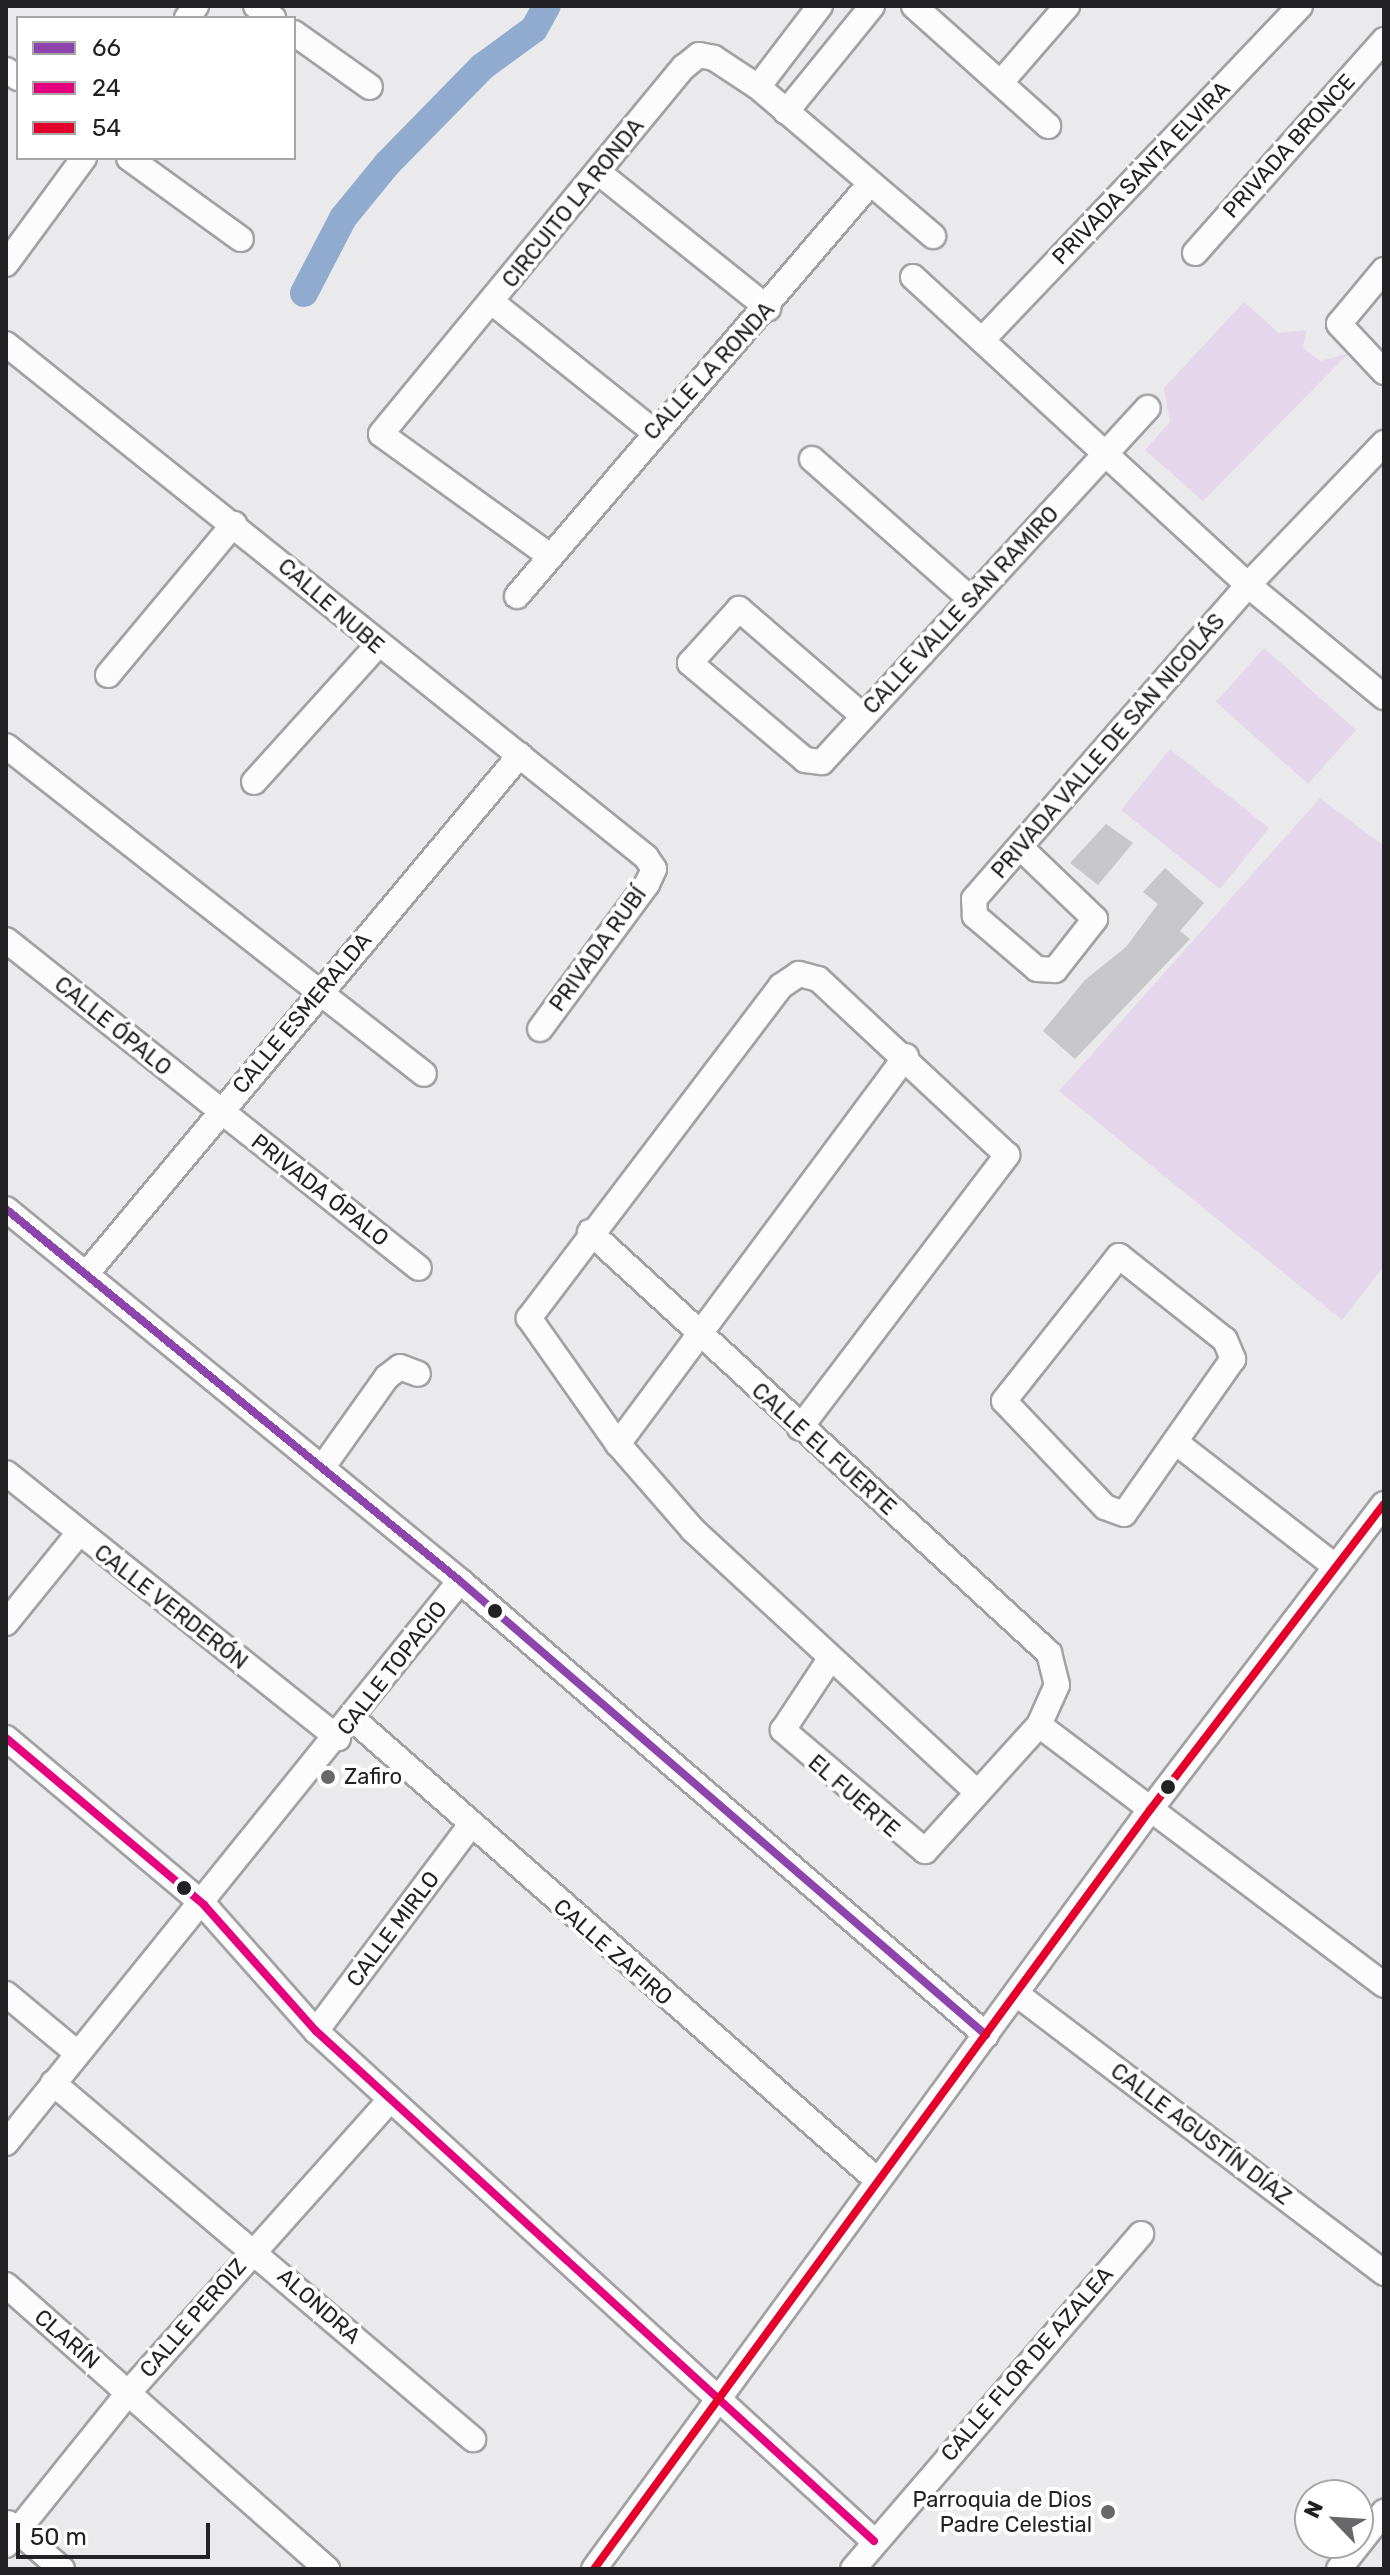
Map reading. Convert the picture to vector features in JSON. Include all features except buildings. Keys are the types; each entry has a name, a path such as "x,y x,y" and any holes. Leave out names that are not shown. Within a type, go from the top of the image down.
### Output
{"street":[{"path":"758,87 820,6"},
{"path":"872,6 786,112 868,186 933,236"},
{"path":"914,6 1003,80 1048,126"},
{"path":"1003,80 1067,6"},
{"name":"PRIVADA SANTA ELVIRA","path":"982,340 1300,6"},
{"path":"296,34 370,87"},
{"name":"PRIVADA BRONCE","path":"1195,253 1384,40"},
{"name":"CIRCUITO LA RONDA","path":"550,556 381,434 699,55 758,87 786,112"},
{"path":"6,264 83,160"},
{"path":"132,160 241,239"},
{"path":"598,172 768,308"},
{"name":"CALLE LA RONDA","path":"517,596 652,430 768,308 868,186"},
{"path":"1384,270 1339,324 1384,372"},
{"path":"913,277 1248,585 1384,697"},
{"path":"492,302 652,430"},
{"name":"CALLE NUBE","path":"6,344 234,524 376,647 520,755 654,869"},
{"name":"CALLE VALLE SAN RAMIRO","path":"863,716 746,612 732,612 693,654 694,672 814,765 863,716 1147,408"},
{"name":"PRIVADA VALLE DE SAN NICOLÁS","path":"1020,847 1092,912 1091,929 1046,972 970,908 1020,847 1248,585 1384,443"},
{"path":"812,459 971,599"},
{"path":"108,675 234,524"},
{"path":"254,782 376,647"},
{"path":"6,746 322,989 424,1074"},
{"name":"CALLE ESMERALDA","path":"87,1273 520,755"},
{"name":"PRIVADA RUBÍ","path":"540,1029 654,869"},
{"name":"CALLE ÓPALO","path":"6,940 220,1112"},
{"path":"800,1428 1007,1155 906,1056 818,979 799,974 781,986 590,1232 529,1318 618,1444 828,1662 976,1791"},
{"path":"618,1444 701,1338 906,1056"},
{"name":"PRIVADA ÓPALO","path":"220,1112 419,1268"},
{"path":"6,1209 460,1581 986,2035"},
{"name":"CALLE EL FUERTE","path":"590,1232 1057,1667"},
{"path":"1119,1256 1225,1340 1233,1359 1178,1444 1124,1514 1105,1507 1004,1401 1119,1256"},
{"path":"322,1468 387,1377 400,1367 418,1374"},
{"path":"1178,1444 1336,1567"},
{"name":"CALLE VERDERÓN","path":"6,1473 78,1534 346,1729"},
{"path":"594,2569 877,2180 1018,1995 1150,1810 1384,1504"},
{"path":"6,1623 78,1534"},
{"name":"CALLE TOPACIO","path":"9,2131 204,1905 460,1581"},
{"name":"EL FUERTE","path":"828,1662 786,1716 783,1730 801,1749 925,1851 937,1846 976,1791 1039,1725 1057,1667"},
{"path":"1039,1725 1384,1985"},
{"name":"CALLE ZAFIRO","path":"346,1729 469,1827 877,2180"},
{"path":"6,1738 204,1905 316,2031 715,2400 874,2541"},
{"name":"CALLE MIRLO","path":"316,2031 469,1827"},
{"path":"6,1994 77,2053"},
{"name":"CALLE AGUSTÍN DÍAZ","path":"1018,1995 1384,2273"},
{"name":"ALONDRA","path":"53,2083 253,2249 473,2439"},
{"name":"CALLE PEROIZ","path":"10,2532 253,2249 390,2100"},
{"name":"CALLE FLOR DE AZALEA","path":"853,2569 1141,2234"},
{"name":"CLARÍN","path":"6,2285 327,2569"},
{"path":"1339,2569 1384,2512"},
{"path":"10,2532 62,2569"}],"shaded area":[{"path":"1244,302 1279,333 1306,330 1303,348 1320,361 1348,354 1203,501 1145,450 1170,422 1164,388"},
{"path":"1264,648 1356,730 1308,784 1216,702"},
{"path":"1170,749 1269,828 1220,889 1121,810"},
{"path":"1320,798 1384,846 1384,1266 1342,1320 1059,1091"}],"waterway":[{"path":"304,293 343,218 387,164 482,67 534,29 547,6"}],"transit line":[{"name":"66","path":"6,1209 460,1581 986,2035"},
{"name":"54","path":"594,2569 1150,1810 1384,1504"},
{"name":"24","path":"6,1738 204,1905 316,2031 874,2541"}],"place":[{"name":"Zafiro","path":"328,1777"},
{"name":"Parroquia de Dios Padre Celestial","path":"1108,2512"}]}
